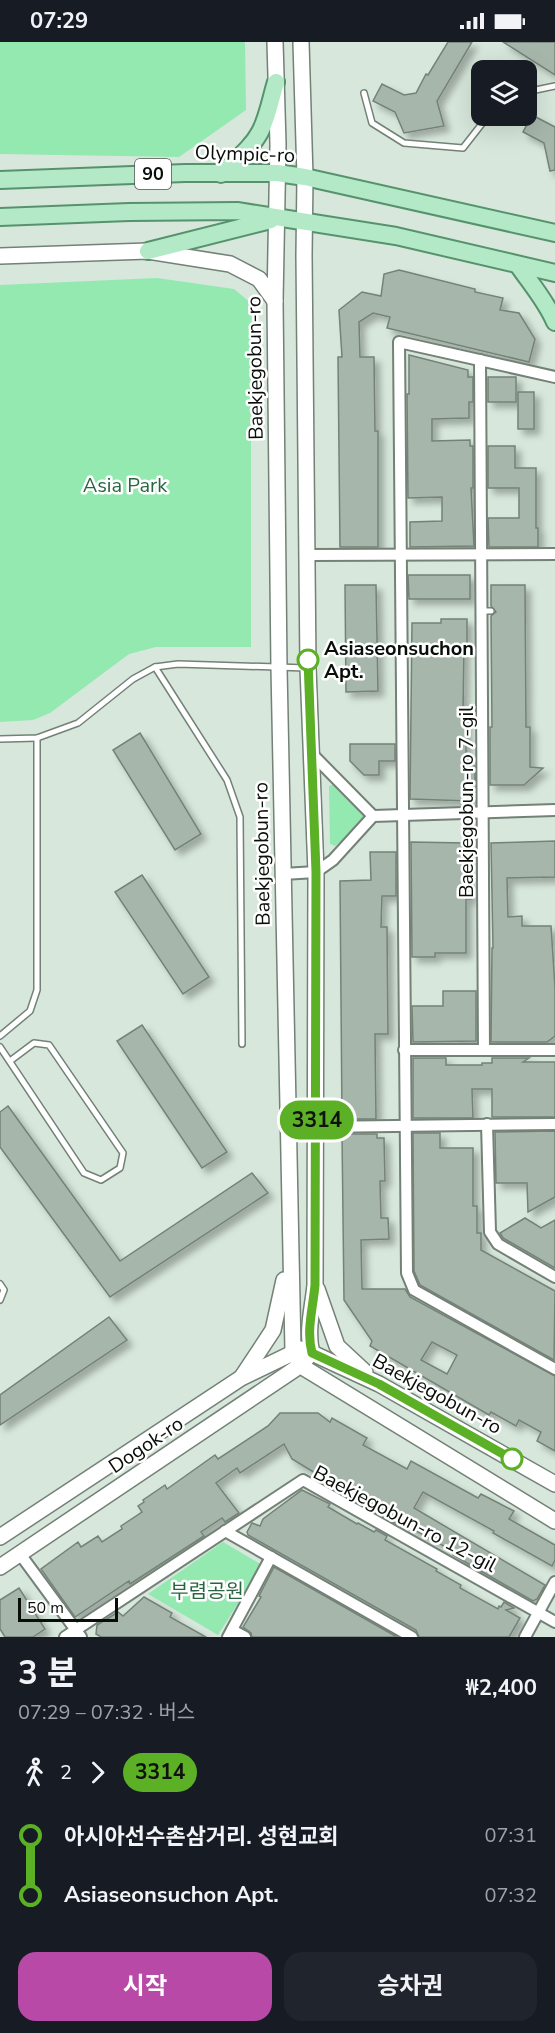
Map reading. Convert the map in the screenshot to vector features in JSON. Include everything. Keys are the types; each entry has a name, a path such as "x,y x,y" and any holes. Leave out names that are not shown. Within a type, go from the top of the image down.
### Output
{"main road":[{"name":"Baekjegobun-ro","path":"275,42 278,218 275,300 279,668 290,1250 293,1351 301,1366"},
{"path":"301,42 305,177 308,668 316,872 317,1127 315,1285 309,1335 311,1350"},
{"path":"221,174 259,135 276,82"},
{"name":"Olympic-ro","path":"0,180 185,173 277,174 305,177 555,233"},
{"name":"90","path":"0,217 129,212 237,212 396,236 555,273"},
{"path":"0,256 148,250 278,218"},
{"path":"148,250 230,264 259,279 275,300"},
{"path":"518,265 547,303 555,322"},
{"path":"241,1378 273,1330 290,1250"},
{"path":"315,1285 337,1346 379,1384"},
{"name":"Baekjegobun-ro","path":"311,1350 379,1384 555,1484"},
{"name":"Dogok-ro","path":"0,1537 241,1378 293,1351 311,1350"},
{"name":"Dogok-ro","path":"0,1567 301,1366 311,1350"},
{"path":"301,1366 553,1516"}],"street":[{"path":"555,377 399,342 407,1273 414,1290 555,1369"},
{"name":"Baekjegobun-ro 7-gil","path":"480,360 482,554 487,611 488,690 484,813 484,1050"},
{"path":"307,555 555,554"},
{"path":"312,754 373,816 555,810"},
{"path":"283,874 316,872 333,860 373,816"},
{"path":"404,1050 555,1050"},
{"path":"487,1124 490,1232 498,1244 555,1278"},
{"path":"317,1127 555,1124"},
{"name":"Baekjegobun-ro 12-gil","path":"65,1637 78,1634 225,1531 303,1480 555,1622"},
{"path":"225,1531 412,1637"},
{"path":"20,1554 78,1634"},
{"path":"244,1637 230,1634 271,1557"},
{"path":"525,1637 555,1582"}],"lane":[{"path":"537,90 555,86"},
{"path":"364,93 372,123 404,143 463,148 480,126"},
{"path":"0,739 37,738 78,723 133,679 155,667 178,664 308,668"},
{"path":"155,667 227,780 240,817 242,1044"},
{"path":"0,1036 30,1011 37,990 37,738"},
{"path":"0,1047 84,1173 100,1180 120,1168 123,1153 49,1045 34,1043 10,1061"},
{"path":"0,1284 4,1290 0,1300"}],"green space":[{"path":"0,42 245,42 246,110 179,157 0,154"},
{"name":"Asia Park","path":"157,278 234,289 252,304 251,340 254,340 251,383 251,647 156,647 129,654 50,713 33,720 0,722 0,285"},
{"path":"335,784 367,814 367,821 335,846 330,844 329,786"},
{"name":"부렴공원","path":"223,1542 262,1565 218,1635 148,1594"}],"building":[{"path":"448,42 472,42 437,101 444,126 404,133 395,112 373,101 382,84 404,95 416,93"},
{"path":"503,42 555,42 555,75 537,64 537,60 531,60"},
{"path":"537,118 555,127 555,170 550,171 544,143 523,132 526,126 537,126"},
{"path":"399,270 503,298 500,310 519,313 535,339 529,362 387,328 390,317 373,313 359,322 360,357 374,357 375,431 378,431 378,547 340,547 338,357 342,357 339,310 362,292 381,296 384,274"},
{"path":"409,355 468,370 468,377 473,377 473,402 469,402 469,418 432,419 432,441 470,440 470,446 473,446 473,488 471,488 474,546 410,547 410,522 442,521 442,497 408,498"},
{"path":"488,377 516,377 516,402 488,402"},
{"path":"518,392 534,392 534,429 518,429"},
{"path":"488,446 515,446 515,468 536,468 538,547 489,547 488,518 519,518 519,488 488,488"},
{"path":"408,575 470,575 470,599 409,599"},
{"path":"345,585 376,585 378,691 346,692"},
{"path":"491,585 525,585 526,727 530,727 530,767 543,768 524,785 490,785 491,616 496,612 491,606"},
{"path":"441,619 467,619 467,647 464,647 463,713 466,713 466,766 475,766 475,785 471,785 470,801 410,799 412,623 441,623"},
{"path":"140,733 201,834 175,850 113,750"},
{"path":"350,744 395,744 395,761 379,761 379,775 364,775 350,761"},
{"path":"555,841 555,877 507,878 508,917 522,916 522,926 551,926 555,1036 547,1042 491,1042 493,948 491,843"},
{"path":"411,842 466,843 466,882 471,882 471,899 466,899 466,953 435,953 435,957 412,957"},
{"path":"370,852 396,852 396,896 382,896 381,927 387,927 388,1034 375,1034 376,1119 342,1119 340,881 371,880"},
{"path":"142,875 209,977 183,994 115,892"},
{"path":"443,991 476,991 476,1041 413,1042 412,1006 443,1006"},
{"path":"142,1025 227,1152 202,1168 117,1041"},
{"path":"413,1058 446,1058 446,1065 482,1065 482,1063 492,1063 492,1058 529,1058 523,1062 555,1062 555,1117 492,1117 492,1089 472,1089 473,1118 413,1118"},
{"path":"8,1106 120,1261 252,1173 268,1193 110,1297 0,1147 0,1112"},
{"path":"555,1131 555,1197 528,1212 527,1183 496,1183 495,1132"},
{"path":"413,1133 440,1133 440,1148 473,1148 473,1206 477,1206 477,1233 481,1233 481,1250 555,1291 554,1360 420,1285 414,1271"},
{"path":"342,1134 377,1134 377,1138 384,1138 385,1181 380,1181 381,1218 388,1218 389,1239 361,1240 362,1289 405,1289 410,1297 555,1376 555,1451 537,1441 541,1432 519,1420 516,1426 491,1412 489,1415 370,1346 372,1341 344,1300","holes":["432,1342 457,1355 447,1374 421,1360"]},
{"path":"525,1218 541,1228 555,1220 555,1268 503,1238 500,1233"},
{"path":"109,1317 127,1340 0,1425 0,1395"},
{"path":"280,1413 318,1413 330,1422 332,1418 367,1438 363,1445 407,1469 411,1461 478,1498 481,1494 514,1511 509,1519 555,1545 555,1560 552,1566 423,1492 414,1508 545,1585 537,1599 533,1601 453,1555 455,1552 396,1520 395,1523 383,1517 385,1514 322,1482 325,1479 292,1459 284,1444 240,1473 237,1468 216,1483 239,1513 225,1522 222,1518 201,1532 204,1536 75,1617 41,1569 78,1542 81,1547 98,1536 102,1542 122,1529 121,1526 142,1512 138,1506 144,1502 143,1500 165,1485 167,1489 215,1455 218,1459 268,1426"},
{"path":"302,1490 330,1504 328,1507 357,1524 387,1536 385,1540 437,1569 436,1571 461,1585 460,1588 498,1609 504,1602 514,1608 506,1610 520,1618 509,1637 419,1637 416,1630 248,1535 247,1532 252,1523 260,1526 263,1519"},
{"path":"274,1567 397,1637 252,1637 251,1633 243,1627 261,1597 259,1596"},
{"path":"19,1588 45,1629 33,1637 5,1637 0,1629 0,1600"},
{"path":"144,1597 172,1613 170,1617 206,1637 101,1637 96,1634 97,1625 118,1612 123,1616"}],"bus line":[{"name":"3314","path":"308,660 316,872 317,1127 315,1285 309,1335 310,1346 312,1353 379,1384 512,1459"}],"place":[{"name":"Asiaseonsuchon Apt.","path":"308,660"}]}
